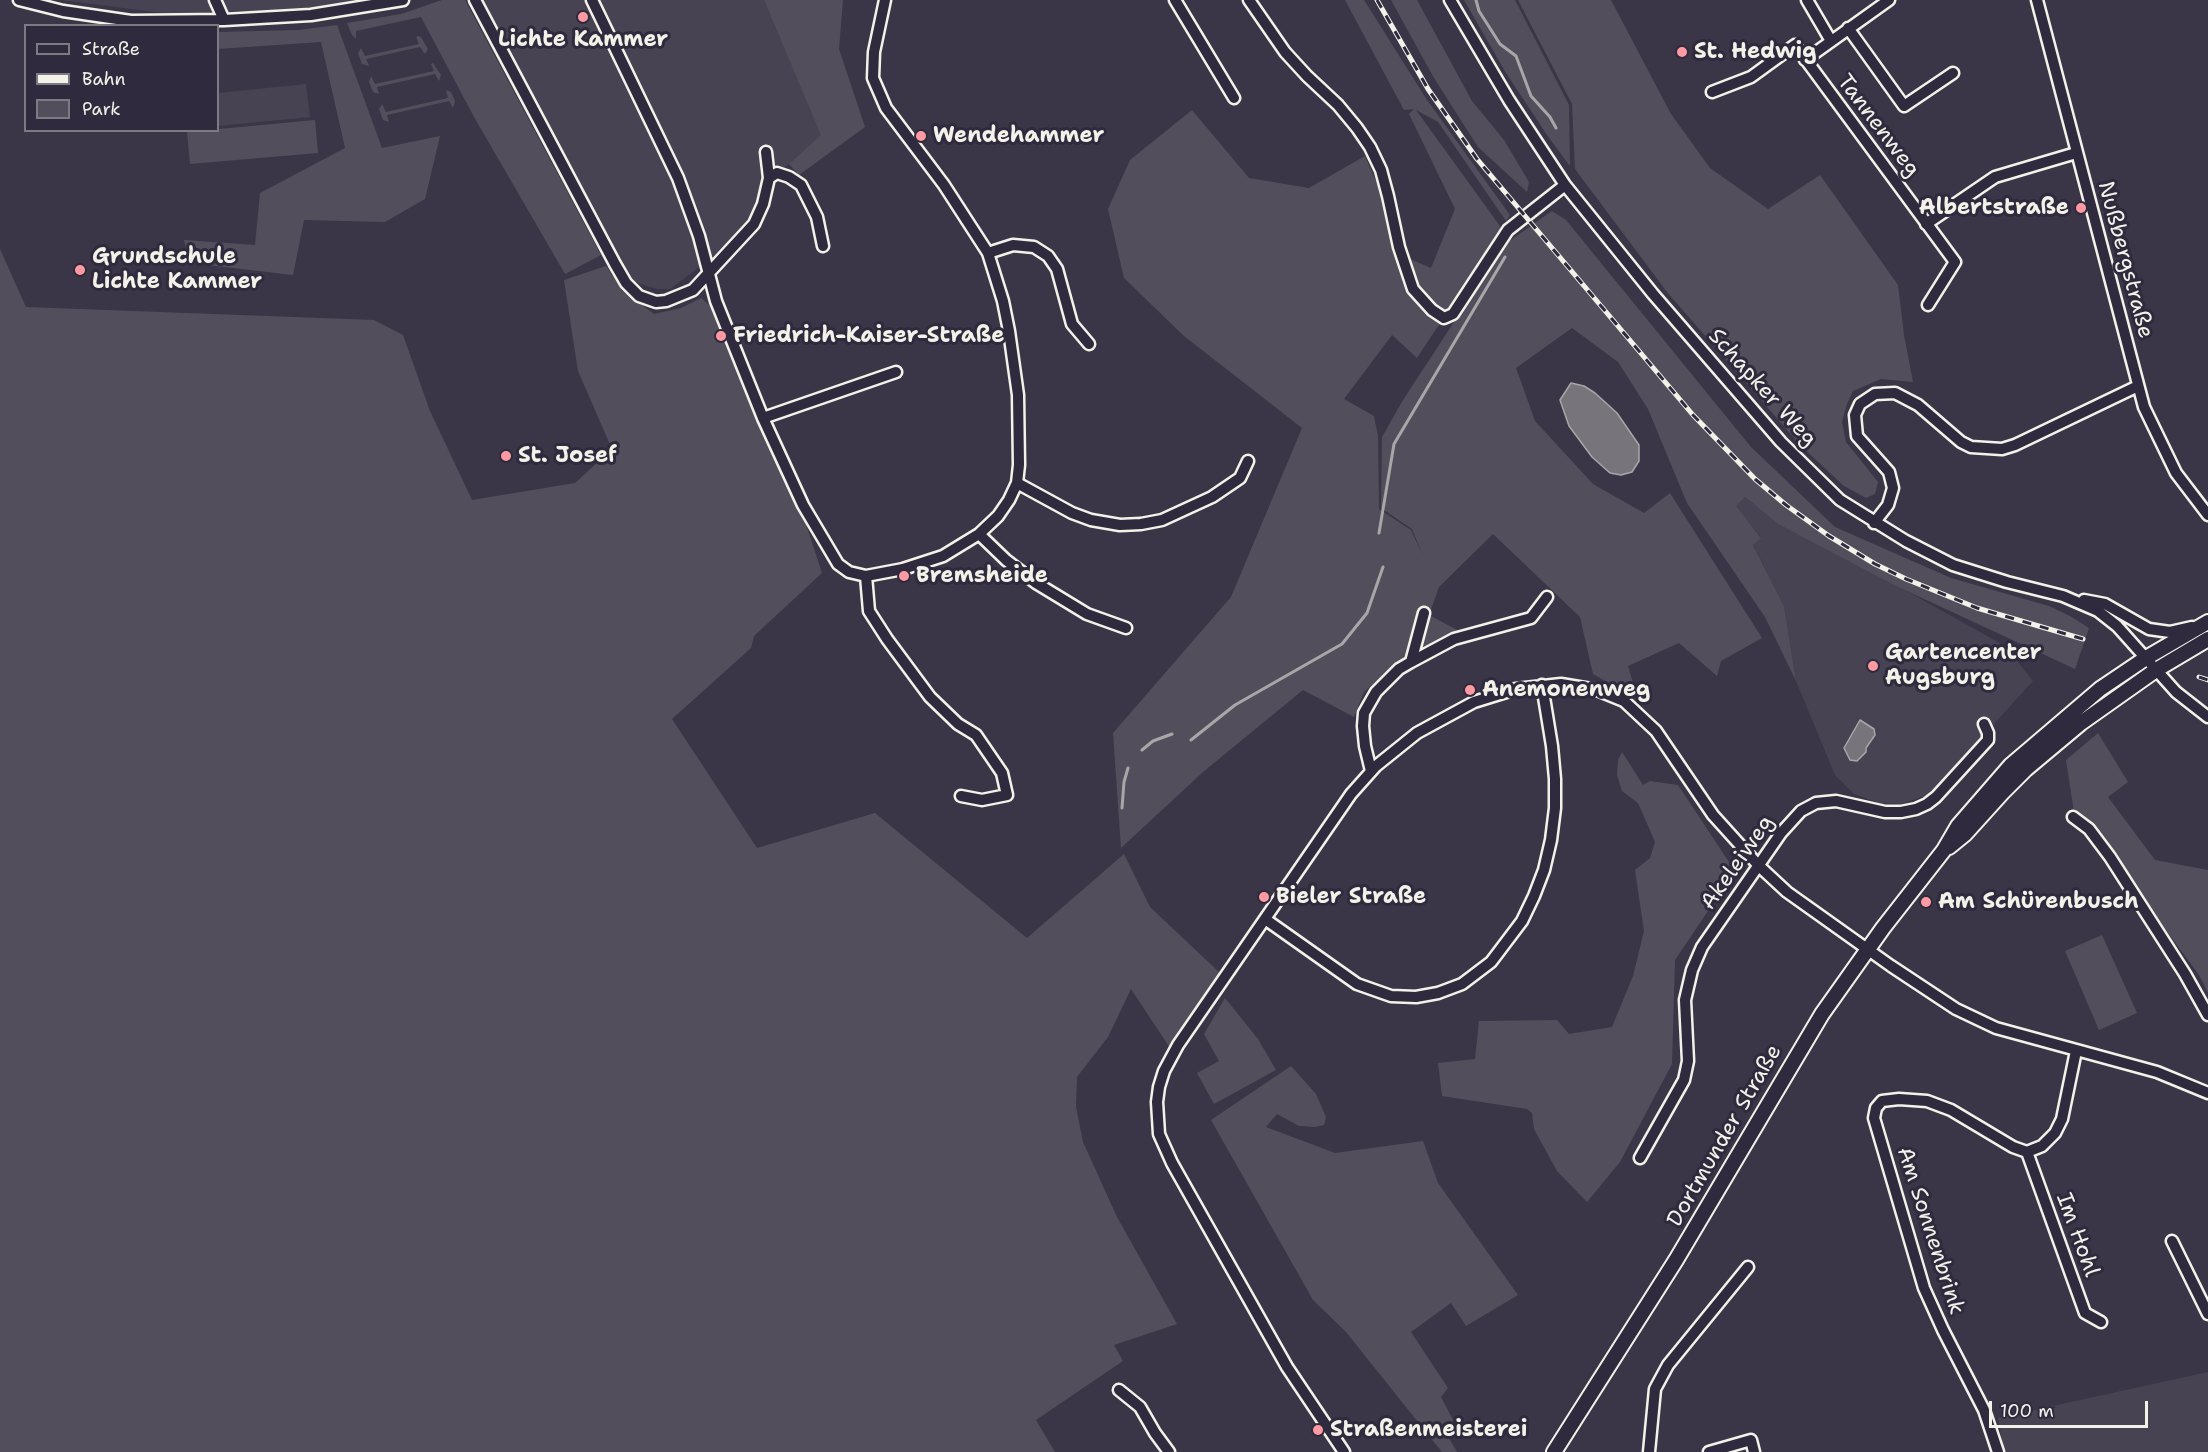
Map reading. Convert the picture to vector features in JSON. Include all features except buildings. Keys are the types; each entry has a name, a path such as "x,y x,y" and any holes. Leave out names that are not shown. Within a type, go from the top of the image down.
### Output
{"main road":[{"name":"Dortmunder Straße","path":"1554,1452 1676,1260 1822,1014 1867,949 1944,850 1958,826 2011,765 2100,689 2146,658 2208,622"},
{"name":"Dortmunder Straße","path":"1944,850 1965,834 2002,793 2055,745 2156,670 2208,639"}],"street":[{"path":"19,0 63,11 131,21 224,20 311,15 403,0"},
{"path":"215,0 224,20"},
{"path":"476,0 615,264 632,291 647,300 666,301 693,290 754,224 763,204 770,178 766,152"},
{"path":"592,0 678,178 699,236 716,302 762,418 803,505 838,564 849,572 866,576 903,569 943,556 979,534 998,516 1009,500 1017,483 1019,465 1018,395 1003,301 988,253 939,178 886,108 873,78 874,52 885,0"},
{"path":"1175,0 1233,98"},
{"path":"1249,0 1285,52 1306,76 1338,105 1370,147 1381,170 1389,196 1399,248 1413,289 1432,310 1444,318 1453,314 1508,230 1565,185"},
{"name":"Schapker Weg","path":"1450,0 1509,100 1565,185 1653,294 1781,442 1840,500 1906,542 1953,565 2063,596 2098,611 2117,626 2176,692 2208,717"},
{"path":"1807,0 1831,41"},
{"path":"1712,92 1750,77 1795,45 1805,60 1889,0"},
{"name":"Nußbergstraße","path":"2037,0 2144,407 2168,459 2208,515"},
{"path":"1848,28 1904,106 1953,73"},
{"name":"Tannenweg","path":"1805,60 1954,262 1928,305"},
{"path":"1926,224 1995,177 2076,153"},
{"path":"770,178 777,173 789,177 801,186 817,217 823,246"},
{"path":"988,253 1012,245 1034,247 1048,256 1057,269 1072,324 1089,344"},
{"path":"762,418 896,372"},
{"path":"1874,523 1888,505 1893,488 1889,472 1857,436 1855,415 1860,404 1875,394 1895,393 1918,405 1961,442 1971,447 2002,449 2015,445 2138,386"},
{"path":"1017,483 1072,513 1091,520 1120,525 1141,524 1162,520 1212,497 1240,478 1248,461"},
{"path":"979,534 993,549 1036,583 1087,614 1126,628"},
{"path":"866,576 869,611 887,639 930,697 958,724 976,735 1002,773 1007,795 982,800 961,796"},
{"path":"2063,596 2105,604 2140,626 2161,631 2182,630 2208,622"},
{"path":"1371,771 1362,726 1364,713 1376,692 1399,669 1454,639 1531,618 1547,597"},
{"path":"1411,662 1424,613"},
{"path":"1265,919 1357,984 1391,996 1416,997 1438,993 1462,984 1491,962 1522,921 1544,870 1551,840 1555,808 1555,779 1542,685"},
{"path":"1344,1452 1282,1359 1172,1163 1159,1134 1157,1102 1159,1087 1164,1071 1178,1045 1332,819 1371,771 1417,733 1453,712 1493,695 1542,685 1575,686 1597,690 1624,701 1656,730 1713,815 1759,866 1787,892 1947,1003 1976,1020 2024,1037 2157,1072 2208,1093"},
{"name":"Akeleiweg","path":"1640,1158 1684,1080 1688,1061 1685,1000 1692,970 1702,947 1781,833 1801,811 1816,802 1836,801 1885,812 1916,809 1927,804 1988,740 1984,724"},
{"path":"2073,817 2089,829 2110,857 2185,974 2208,1015"},
{"path":"2027,1152 2042,1146 2055,1133 2062,1119 2076,1051"},
{"name":"Am Sonnenbrink","path":"1998,1452 1984,1410 1924,1288 1874,1118 1876,1108 1882,1101 1899,1099 1927,1101 1951,1110 2013,1147 2027,1152"},
{"name":"Im Hohl","path":"2027,1152 2085,1312 2101,1322"},
{"path":"2172,1241 2208,1314"},
{"path":"1649,1452 1655,1389 1668,1365 1748,1268"},
{"path":"1119,1390 1140,1407 1169,1452"},
{"path":"1708,1452 1750,1440 1754,1452"}],"shaded area":[{"path":"61,0 364,0 311,12 234,11 186,16"},
{"path":"478,0 764,0 822,135 769,178 754,224 698,268 670,289 657,289 631,281 609,260"},
{"path":"306,84 310,117 219,126 219,93"},
{"path":"1571,383 1584,386 1595,393 1617,413 1639,445 1639,461 1632,472 1621,475 1610,473 1592,457 1569,426 1560,400"},
{"path":"1745,497 1778,524 1869,570 2005,646 2033,681 1930,794 1901,804 1879,803 1854,794 1835,775 1796,681 1784,606 1753,544 1761,537 1735,506"},
{"path":"1860,720 1874,729 1875,735 1866,748 1866,752 1857,761 1850,760 1844,748"},
{"path":"2208,1372 2208,1452 2004,1452 1998,1418"}],"green space":[{"path":"442,0 465,0 601,255 565,274 474,117 421,17 356,31 356,39 347,23 401,14"},
{"path":"764,0 843,0 839,49 865,127 799,175 789,164 821,135"},
{"path":"1345,0 1364,0 1427,100 1510,215 1506,221 1438,122 1416,110 1505,233 1458,303 1436,329 1417,358 1392,335 1344,399 1374,416 1378,436 1379,509 1411,530 1423,556 1412,529 1381,508 1382,437 1403,400 1505,244 1552,211 1566,220 1751,447 1835,527 1951,578 2049,606 2070,616 2089,628 2075,669 1894,585 1778,524 1745,497 1736,506 1761,538 1753,545 1784,606 1796,681 1765,617 1687,503 1648,409 1618,362 1572,328 1516,368 1535,421 1593,484 1644,513 1670,493 1762,638 1721,661 1717,676 1679,643 1628,666 1638,700 1593,674 1580,617 1493,534 1439,587 1429,615 1461,632 1399,661 1364,692 1354,717 1303,690 1203,772 1121,848 1113,733 1231,597 1302,428 1184,336 1124,278 1108,209 1130,160 1192,110 1249,178 1309,188 1365,156 1410,259 1431,268 1455,209 1409,114 1414,109 1404,110"},
{"path":"1391,0 1417,0 1472,101 1504,140 1529,182 1527,192 1478,147 1434,78"},
{"path":"1464,0 1515,0 1569,105 1570,166 1506,73"},
{"path":"1518,0 1611,0 1671,114 1710,168 1768,209 1820,175 1898,285 1913,382 1881,379 1853,391 1842,422 1846,442 1878,482 1875,494 1866,498 1844,486 1801,446 1667,292 1575,169 1572,104"},
{"path":"337,25 382,148 440,136 425,199 385,222 304,220 293,275 190,263 184,240 255,245 260,193 345,148 321,42 219,49 219,32 299,30"},
{"path":"418,36 428,49 425,54 420,47 366,59 369,66 362,64 358,53 361,48 365,56 419,44 416,37"},
{"path":"433,63 441,75 439,81 435,74 377,87 379,94 373,92 369,82 371,76 375,84 434,71 431,64"},
{"path":"446,90 451,92 455,101 453,108 449,101 387,115 389,122 383,120 379,109 382,104 386,112 448,98"},
{"path":"315,120 318,153 190,164 187,132 219,132 219,129"},
{"path":"0,249 26,307 374,320 403,335 430,411 472,500 575,483 612,449 578,371 564,280 606,266 622,290 654,314 681,308 701,298 714,309 757,422 805,521 822,573 754,636 751,648 672,719 757,848 875,813 1027,938 1124,854 1150,907 1220,973 1170,1048 1131,989 1108,1037 1077,1077 1076,1107 1083,1142 1117,1217 1177,1324 1114,1345 1123,1361 1036,1420 1055,1452 0,1452"},
{"path":"2098,733 2128,782 2108,797 2155,860 2208,870 2208,993 2199,975 2090,827 2074,812 2066,760"},
{"path":"1622,752 1643,785 1650,781 1678,785 1735,871 1675,960 1672,1064 1620,1162 1587,1202 1557,1171 1534,1129 1532,1113 1527,1109 1442,1096 1438,1063 1475,1059 1479,1021 1557,1020 1569,1034 1612,1027 1633,976 1644,931 1635,870 1650,858 1655,842 1638,803 1622,791 1617,775 1618,760"},
{"path":"2102,935 2137,1013 2099,1030 2065,951"},
{"path":"1225,998 1258,1039 1276,1070 1214,1104 1197,1073 1219,1061 1204,1034"},
{"path":"1291,1066 1316,1094 1326,1117 1324,1125 1299,1126 1277,1114 1266,1127 1335,1153 1423,1141 1438,1183 1518,1295 1466,1326 1451,1303 1411,1332 1448,1388 1441,1397 1453,1420 1447,1435 1457,1452 1442,1452 1346,1332 1313,1300 1211,1120"}],"waterway":[{"path":"1476,0 1479,11 1500,44 1516,56 1531,96 1550,117 1556,128"},
{"path":"1379,533 1394,444 1505,257"},
{"path":"1191,740 1235,705 1342,644 1367,613 1383,567"},
{"path":"1142,750 1153,741 1172,734"},
{"path":"1122,808 1124,782 1128,768"}],"railway":[{"path":"1377,0 1428,89 1477,159 1693,415 1755,479 1829,536 1875,564 1977,608 2083,639"},
{"path":"2199,677 2208,680"}],"place":[{"name":"Lichte Kammer","path":"583,17"},
{"name":"St. Hedwig","path":"1682,52"},
{"name":"Wendehammer","path":"921,136"},
{"name":"Albertstraße","path":"2081,208"},
{"name":"Grundschule Lichte Kammer","path":"80,270"},
{"name":"Friedrich-Kaiser-Straße","path":"721,336"},
{"name":"St. Josef","path":"506,456"},
{"name":"Bremsheide","path":"904,576"},
{"name":"Gartencenter Augsburg","path":"1873,666"},
{"name":"Anemonenweg","path":"1470,690"},
{"name":"Bieler Straße","path":"1264,897"},
{"name":"Am Schürenbusch","path":"1926,902"},
{"name":"Straßenmeisterei","path":"1318,1430"}]}
